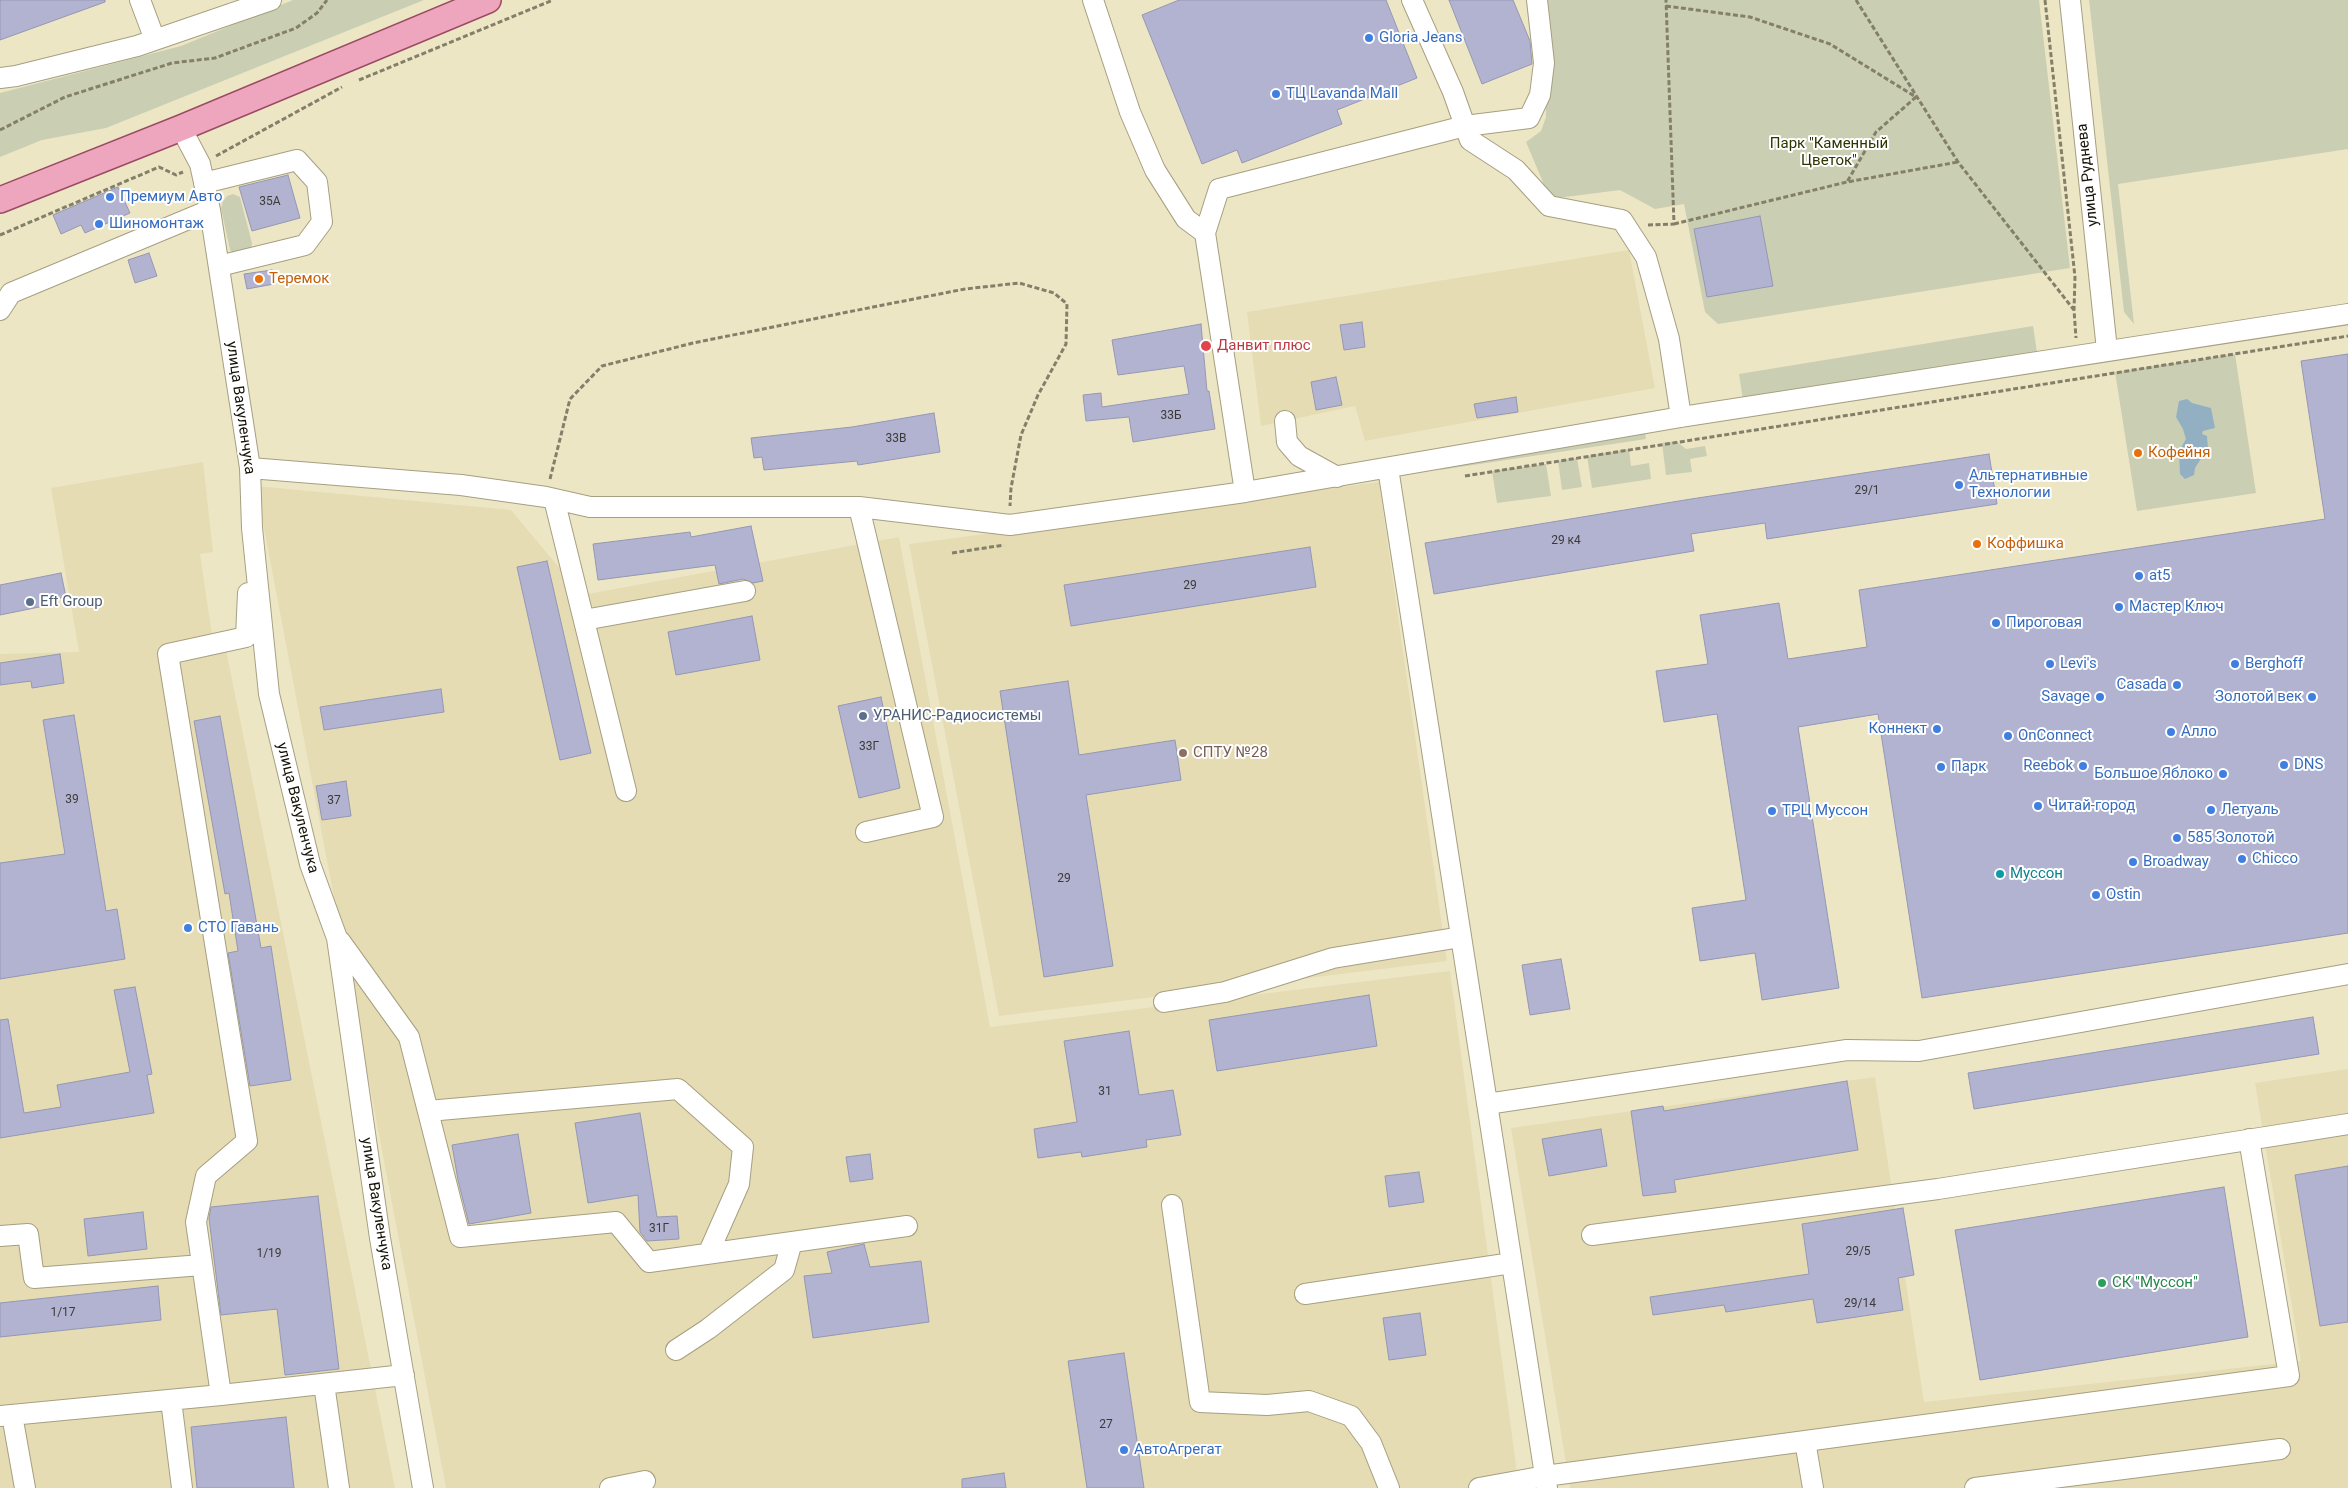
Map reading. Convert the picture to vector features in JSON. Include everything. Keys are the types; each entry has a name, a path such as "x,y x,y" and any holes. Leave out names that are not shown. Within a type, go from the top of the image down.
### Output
{"main road":[{"path":"0,200 181,128 488,0"}],"street":[{"path":"140,0 155,40"},
{"path":"0,78 16,76 155,40 271,0"},
{"path":"1093,0 1130,112 1155,170 1186,218 1206,233"},
{"path":"1412,0 1453,92 1470,140 1516,170 1549,206 1622,220 1646,257 1669,339 1681,417"},
{"path":"1245,492 1206,233 1219,189 1465,126 1529,118 1540,96 1544,63 1537,0"},
{"name":"улица Руднева","path":"2070,0 2107,350"},
{"name":"улица Вакуленчука","path":"181,128 202,174 210,210 250,468 252,528 269,694 310,864 337,938 380,1238 423,1488"},
{"path":"202,174 297,160 317,182 322,222 305,245 219,266"},
{"path":"0,310 11,293 210,210"},
{"path":"250,468 461,485 550,498 590,507 859,507 1010,534 1681,417 2078,354 2348,314"},
{"path":"1285,421 1287,442 1299,456 1336,477"},
{"path":"1388,468 1546,1482"},
{"path":"550,498 584,620 626,791"},
{"path":"859,507 933,818 866,832"},
{"path":"221,1396 196,1222 206,1176 247,1141 168,654 246,637 252,528"},
{"path":"584,620 744,591"},
{"path":"1164,1002 1225,992 1333,958 1461,937"},
{"path":"337,938 409,1037 460,1237 616,1222 649,1262 907,1226"},
{"path":"1487,1104 1847,1050 1919,1051 2348,974"},
{"path":"428,1112 678,1089 744,1147 739,1184 708,1254"},
{"path":"1592,1235 1938,1189 2348,1124"},
{"path":"1479,1488 1546,1482 1805,1441 2289,1376 2248,1139"},
{"path":"1172,1205 1200,1402 1267,1405 1309,1401 1351,1416 1371,1443 1389,1488"},
{"path":"0,1236 28,1234 34,1278 202,1264"},
{"path":"676,1350 708,1329 784,1270 792,1242"},
{"path":"1305,1294 1512,1263"},
{"path":"25,1488 6,1415 221,1396 404,1375"},
{"path":"324,1384 339,1488"},
{"path":"171,1400 182,1488"},
{"path":"1805,1441 1812,1488"},
{"path":"1975,1488 2280,1449"},
{"path":"610,1488 644,1481"}],"path":[{"path":"0,130 66,97 172,63 215,58 296,28 317,13 327,0"},
{"path":"0,235 159,167 176,176 202,174 341,87 553,0"},
{"path":"1666,0 1674,224"},
{"path":"1856,0 1958,162 2074,310"},
{"path":"2045,0 2076,277 2074,310 2078,354"},
{"path":"1666,6 1750,17 1830,44 1916,97"},
{"path":"1847,182 1876,132 1916,97"},
{"path":"1640,225 1674,224 1847,182 1958,162"},
{"path":"550,498 570,400 602,366 694,343 854,310 965,290 1019,283 1054,293 1067,304 1066,344 1038,395 1021,435 1011,488 1010,534 952,553"},
{"path":"1460,477 2348,336"}],"shaded area":[{"path":"1629,250 1655,388 1365,441 1355,406 1261,426 1247,312"},
{"path":"203,462 213,552 200,554 212,635 223,635 395,1488 0,1488 0,654 79,652 51,488"},
{"name":"СПТУ №28","path":"1379,482 1447,961 999,1016 909,544"},
{"path":"256,486 511,510 582,595 899,537 990,1027 1450,971 1519,1488 446,1488"},
{"path":"2348,1069 2348,1488 1570,1488 1511,1128 1875,1077 1924,1402 2301,1361 2255,1083"}],"green space":[{"path":"293,0 424,0 106,128 42,140 0,157 0,93 181,46"},
{"name":"Парк \"Каменный Цветок\"","path":"1543,0 2039,0 2070,268 1718,324 1705,312 1684,204 1655,209 1620,190 1550,199 1526,142 1541,131 1546,117"},
{"path":"2089,0 2348,0 2348,149 2118,184 2134,324 2124,312"},
{"path":"233,194 240,197 252,243 251,249 234,256 230,250 221,208 227,196"},
{"path":"2033,326 2037,352 1743,400 1739,374"},
{"path":"2235,354 2256,493 2137,511 2115,372"},
{"path":"1645,433 1646,439 1440,470 1441,465"},
{"path":"1676,441 1686,449 1705,446 1707,456 1690,459 1692,472 1666,475 1662,443"},
{"path":"1629,449 1631,466 1649,463 1651,479 1592,488 1587,456"},
{"path":"1577,458 1582,487 1562,490 1558,461"},
{"path":"1546,464 1551,496 1497,503 1492,471"}],"water":[{"path":"2187,399 2192,403 2211,408 2215,428 2203,431 2202,434 2207,436 2208,448 2195,468 2194,475 2185,479 2180,474 2179,451 2186,439 2176,417 2179,401"}],"building":[{"path":"0,0 105,0 105,2 0,40"},
{"name":"ТЦ Lavanda Mall","path":"1179,0 1386,0 1417,78 1337,110 1342,124 1242,163 1237,150 1202,164 1142,15"},
{"path":"1449,0 1513,0 1530,41 1532,64 1482,84"},
{"path":"288,175 300,218 252,231 239,187"},
{"path":"118,187 130,213 85,233 81,225 61,234 53,215"},
{"path":"1760,216 1773,286 1707,297 1694,229"},
{"path":"149,253 157,276 135,283 128,260"},
{"name":"Теремок","path":"272,270 274,284 247,289 244,274"},
{"path":"1362,322 1365,347 1344,350 1340,325"},
{"path":"1201,324 1207,391 1209,391 1215,429 1133,442 1129,417 1086,421 1083,395 1101,393 1102,407 1189,394 1184,366 1118,375 1112,340"},
{"name":"Муссон","path":"2348,354 2348,933 1922,998 1878,714 1798,727 1839,988 1762,1000 1755,953 1700,961 1692,908 1746,900 1717,714 1664,722 1656,671 1708,664 1700,615 1779,603 1788,659 1867,647 1859,590 2325,519 2301,361"},
{"path":"1336,377 1342,405 1316,410 1311,382"},
{"path":"1516,397 1518,412 1477,418 1474,404"},
{"path":"934,413 940,452 858,465 857,461 764,470 762,457 754,458 751,438 852,427"},
{"path":"1989,454 1997,504 1767,539 1765,523 1691,534 1694,551 1434,594 1425,543 1691,499"},
{"path":"751,526 763,581 753,583 743,579 719,584 715,565 598,580 593,544 690,532 691,537"},
{"path":"1310,547 1316,587 1071,626 1064,585"},
{"path":"547,561 591,753 560,760 517,567"},
{"path":"61,573 66,597 54,599 54,604 0,615 0,585"},
{"path":"752,616 760,660 676,675 668,632"},
{"path":"60,654 64,683 32,688 31,681 0,685 0,663"},
{"path":"1068,681 1079,755 1175,740 1181,780 1086,795 1113,966 1044,977 1000,691"},
{"path":"441,689 444,712 324,730 320,707"},
{"path":"881,697 900,788 859,798 838,706"},
{"path":"74,715 106,911 117,909 125,959 0,979 0,863 65,854 43,720"},
{"path":"220,716 261,948 271,946 291,1080 250,1086 228,953 238,951 229,893 225,894 194,721"},
{"path":"346,781 351,816 322,820 316,786"},
{"path":"1561,959 1570,1009 1530,1015 1522,965"},
{"path":"135,987 152,1074 147,1075 154,1113 0,1138 0,1020 8,1019 24,1113 61,1107 57,1085 130,1072 114,990"},
{"path":"1369,995 1377,1046 1217,1071 1209,1020"},
{"path":"2313,1017 2319,1054 1974,1109 1968,1073"},
{"path":"1129,1031 1139,1095 1173,1090 1181,1135 1146,1140 1147,1147 1082,1157 1081,1152 1038,1158 1034,1129 1077,1122 1064,1041"},
{"path":"1847,1081 1858,1150 1674,1180 1676,1192 1643,1196 1631,1111 1663,1106 1664,1111"},
{"path":"640,1113 657,1217 677,1216 679,1239 647,1241 640,1232 638,1195 588,1203 575,1123"},
{"path":"1601,1129 1607,1166 1549,1176 1542,1139"},
{"path":"518,1134 531,1213 469,1224 452,1145"},
{"path":"870,1154 873,1179 850,1182 846,1157"},
{"path":"2348,1166 2348,1322 2320,1326 2295,1175"},
{"path":"1419,1172 1424,1202 1389,1207 1385,1176"},
{"name":"СК \"Муссон\"","path":"2224,1187 2248,1337 1980,1380 1955,1230"},
{"path":"318,1196 339,1369 285,1375 277,1309 221,1315 209,1218 211,1207"},
{"path":"1903,1208 1914,1275 1898,1278 1903,1310 1817,1323 1813,1299 1726,1312 1724,1305 1653,1315 1650,1297 1809,1274 1802,1224"},
{"path":"143,1212 147,1249 88,1256 84,1219"},
{"path":"864,1244 870,1267 921,1261 929,1322 813,1338 804,1276 832,1273 827,1252"},
{"path":"158,1286 161,1320 0,1337 0,1303"},
{"path":"1420,1313 1426,1355 1389,1360 1383,1318"},
{"path":"1124,1353 1144,1488 1087,1488 1068,1361"},
{"path":"286,1417 294,1488 197,1488 191,1427"},
{"path":"1004,1473 1006,1488 962,1488 962,1479"}],"place":[{"name":"Gloria Jeans","path":"1369,38"},
{"name":"ТЦ Lavanda Mall","path":"1276,94"},
{"name":"Премиум Авто","path":"110,197"},
{"name":"Шиномонтаж","path":"99,224"},
{"name":"Теремок","path":"259,279"},
{"name":"Данвит плюс","path":"1206,346"},
{"name":"Кофейня","path":"2138,453"},
{"name":"Альтернативные Технологии","path":"1959,485"},
{"name":"Коффишка","path":"1977,544"},
{"name":"at5","path":"2139,576"},
{"name":"Eft Group","path":"30,602"},
{"name":"Мастер Ключ","path":"2119,607"},
{"name":"Пироговая","path":"1996,623"},
{"name":"Levi's","path":"2050,664"},
{"name":"Berghoff","path":"2235,664"},
{"name":"Casada","path":"2177,685"},
{"name":"Savage","path":"2100,697"},
{"name":"Золотой век","path":"2312,697"},
{"name":"УРАНИС-Радиосистемы","path":"863,716"},
{"name":"Коннект","path":"1937,729"},
{"name":"Алло","path":"2171,732"},
{"name":"OnConnect","path":"2008,736"},
{"name":"СПТУ №28","path":"1183,753"},
{"name":"DNS","path":"2284,765"},
{"name":"Reebok","path":"2083,766"},
{"name":"Парк","path":"1941,767"},
{"name":"Большое Яблоко","path":"2223,774"},
{"name":"Читай-город","path":"2038,806"},
{"name":"Летуаль","path":"2211,810"},
{"name":"ТРЦ Муссон","path":"1772,811"},
{"name":"585 Золотой","path":"2177,838"},
{"name":"Chicco","path":"2242,859"},
{"name":"Broadway","path":"2133,862"},
{"name":"Муссон","path":"2000,874"},
{"name":"Ostin","path":"2096,895"},
{"name":"СТО Гавань","path":"188,928"},
{"name":"СК \"Муссон\"","path":"2102,1283"},
{"name":"АвтоАгрегат","path":"1124,1450"}]}
